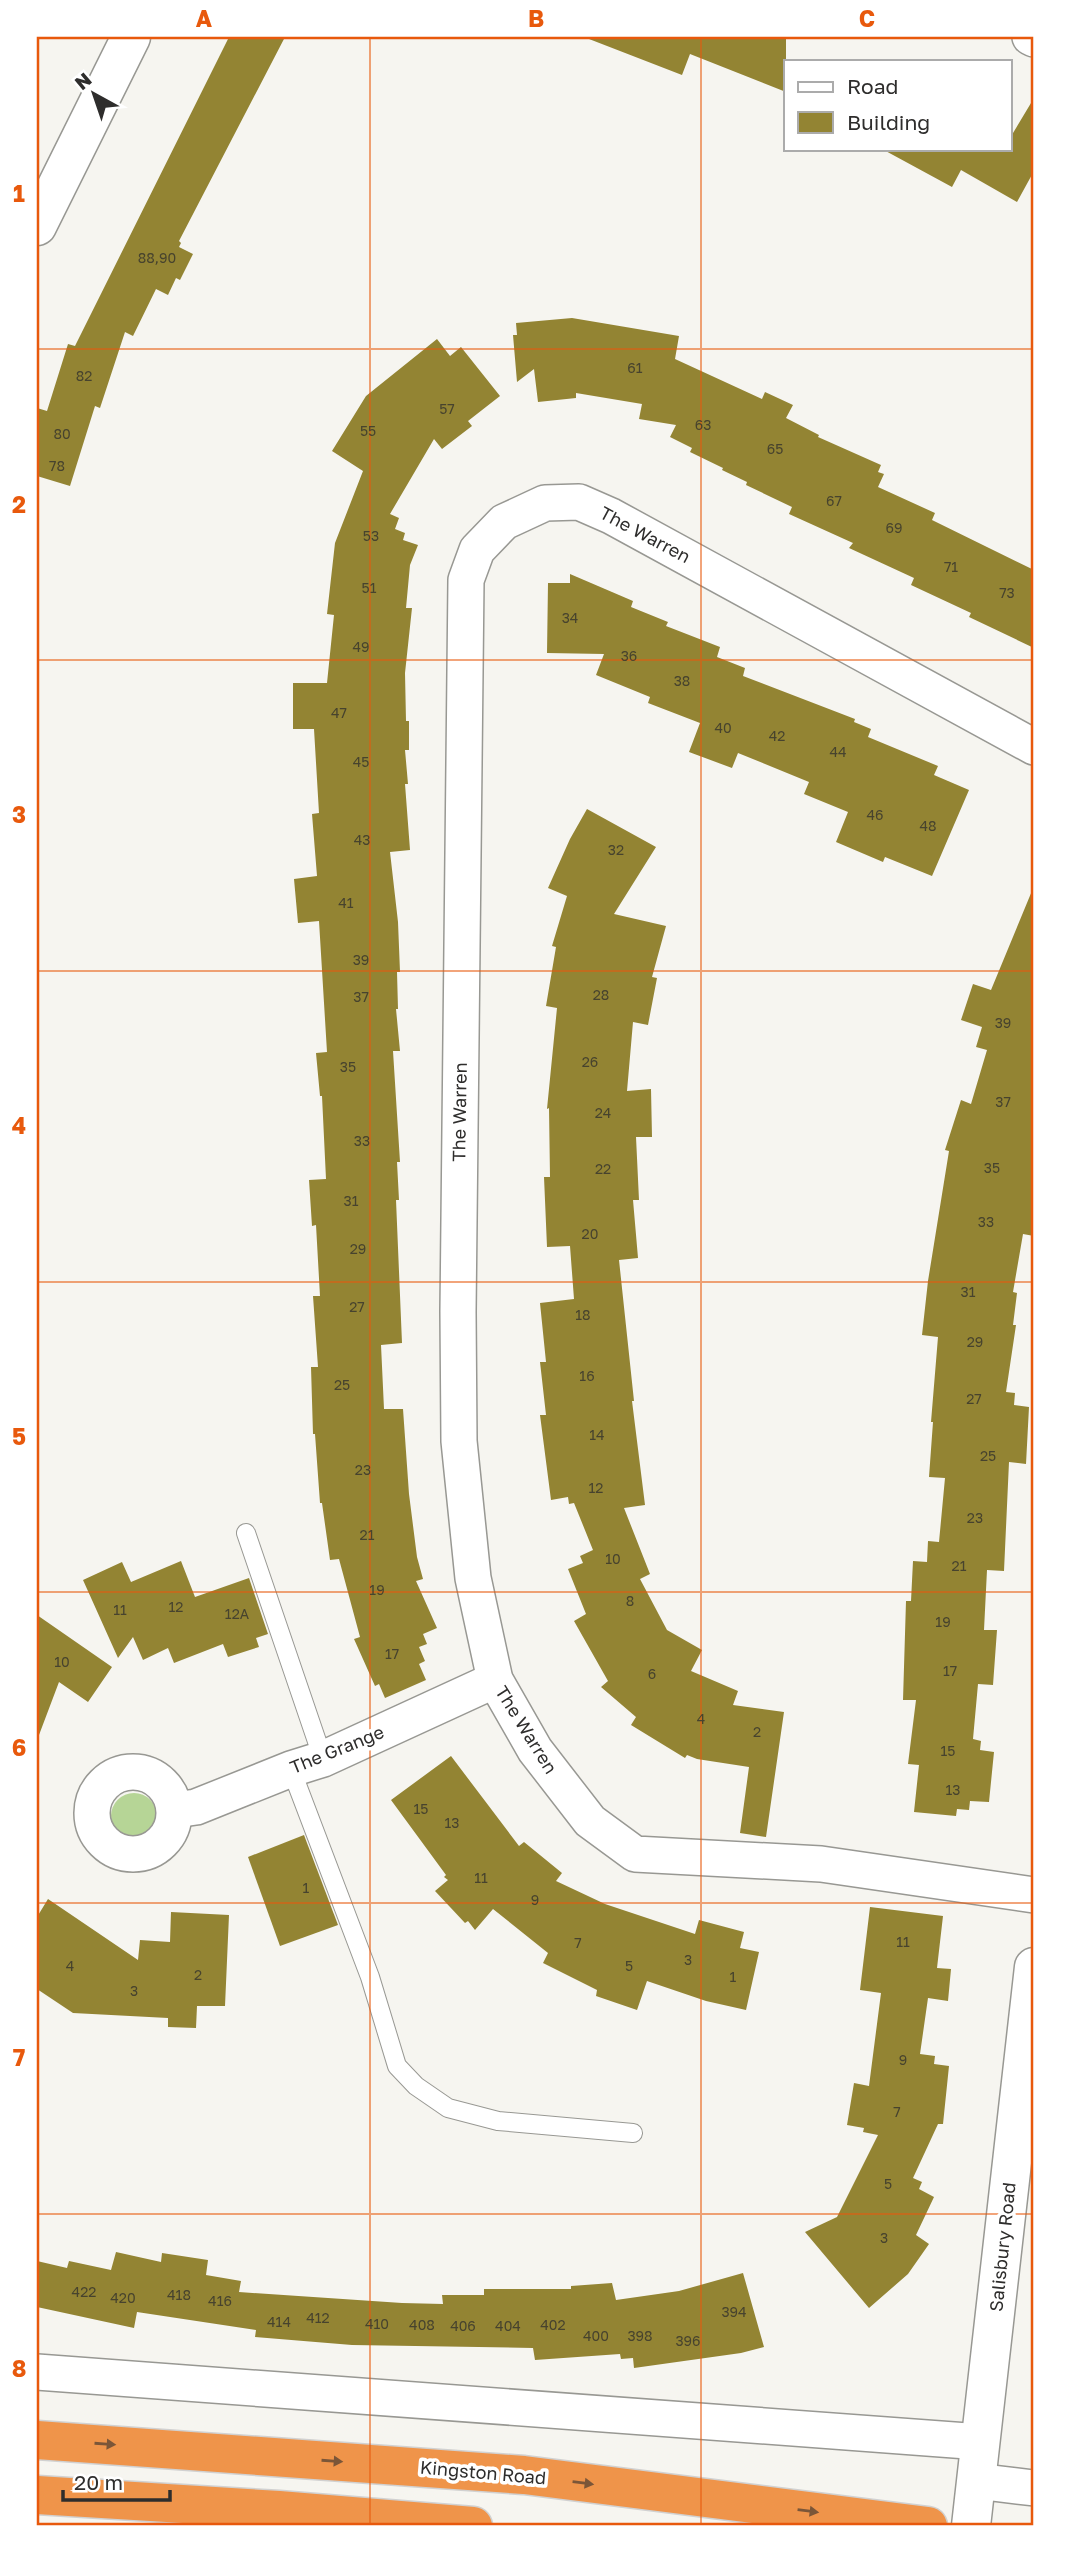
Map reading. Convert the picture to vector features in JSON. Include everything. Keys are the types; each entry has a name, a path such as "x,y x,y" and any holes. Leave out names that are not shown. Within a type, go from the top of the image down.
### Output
{"highway":[{"name":"Kingston Road","path":"37,2440 524,2475 928,2526"},
{"path":"37,2495 279,2510 473,2526"}],"street":[{"path":"37,226 131,37"},
{"name":"The Warren","path":"1034,747 611,516 579,502 545,503 504,522 477,550 466,580 459,1441 473,1578 495,1680 535,1750 590,1821 635,1854 821,1864 1034,1895"},
{"name":"The Grange","path":"175,1810 196,1807 307,1764 495,1680"},
{"name":"Salisbury Road","path":"971,2526 1034,1967"},
{"path":"37,2372 981,2442"},
{"path":"976,2481 1034,2488"}],"lane":[{"path":"246,1533 307,1764 397,2066 410,2080 448,2108 498,2121 633,2133"}],"green space":[{"path":"134,1793 150,1800 157,1816 150,1832 134,1839 118,1832 111,1816 118,1800"}],"building":[{"path":"229,37 285,37 179,241 179,247 193,254 180,280 176,278 168,295 156,289 133,336 125,332 100,408 95,406 70,486 37,476 37,408 47,411 68,344 75,346"},
{"path":"786,37 784,91 690,54 682,75 589,39"},
{"path":"1034,98 1034,171 1017,202 961,170 952,187 884,150 1012,150 1012,135"},
{"path":"572,318 679,336 675,359 762,399 765,392 793,405 786,418 819,435 818,437 881,465 878,472 884,474 878,487 935,513 932,520 1034,570 1034,648 969,617 971,613 911,585 914,578 849,548 853,543 789,514 792,507 746,485 747,482 690,452 692,448 670,437 676,425 639,419 642,404 576,393 576,398 538,402 534,369 517,382 513,335 517,335 516,323"},
{"path":"437,339 450,356 461,347 500,396 468,421 472,426 442,449 434,439 390,514 399,518 395,529 405,533 403,540 418,545 410,565 406,608 412,608 405,673 409,750 405,750 408,784 405,784 410,850 390,852 398,922 400,972 397,972 396,1009 400,1051 393,1051 400,1162 397,1162 399,1200 396,1200 402,1343 381,1345 384,1409 403,1409 409,1494 417,1557 423,1579 416,1581 437,1628 423,1634 427,1644 419,1647 425,1661 419,1664 426,1680 385,1698 379,1684 375,1686 354,1639 360,1637 339,1559 330,1560 320,1503 313,1434 311,1367 318,1367 313,1296 320,1296 316,1225 312,1226 309,1180 326,1179 322,1096 316,1053 327,1052 319,921 298,923 294,879 317,876 312,814 319,813 314,729 293,729 293,683 327,683 334,615 327,614 335,543 363,471 332,451 366,396"},
{"path":"570,574 633,601 631,607 668,622 666,626 720,647 717,657 745,668 743,676 855,719 854,722 871,729 868,737 938,766 934,775 969,790 932,876 885,857 883,862 836,842 848,812 804,794 809,782 738,753 732,768 689,752 700,723 648,703 650,697 596,675 604,654 547,653 548,583 570,583"},
{"path":"587,809 656,847 614,914 666,926 652,977 657,978 648,1025 633,1022 627,1091 651,1089 652,1137 636,1137 639,1200 633,1200 638,1258 619,1260 645,1505 624,1508 650,1574 640,1579 667,1630 702,1650 691,1671 738,1691 733,1705 784,1712 766,1837 740,1833 749,1767 687,1755 685,1758 631,1725 636,1717 601,1687 608,1681 574,1621 586,1614 568,1569 583,1563 580,1556 593,1550 574,1503 569,1504 568,1497 551,1500 540,1415 546,1415 540,1362 546,1362 540,1303 574,1299 570,1246 547,1247 544,1177 550,1177 549,1108 547,1109 557,1008 546,1006 556,947 552,946 567,896 548,888"},
{"path":"1034,886 1034,1236 1023,1234 1013,1292 1017,1293 1013,1325 1016,1325 1006,1392 1015,1393 1014,1405 1029,1407 1026,1464 1009,1462 1004,1571 987,1570 984,1630 997,1630 993,1685 978,1684 973,1739 981,1741 980,1750 994,1752 989,1802 970,1801 969,1810 957,1809 956,1816 914,1812 919,1765 908,1764 916,1700 903,1700 906,1601 911,1601 913,1561 927,1562 928,1541 939,1542 945,1478 929,1477 938,1337 922,1335 949,1151 945,1150 961,1100 971,1104 987,1050 976,1047 982,1027 961,1020 973,984 991,990"},
{"path":"181,1561 195,1597 249,1578 268,1634 256,1638 259,1647 228,1657 223,1644 174,1663 168,1648 143,1660 133,1637 118,1658 83,1580 122,1562 131,1582"},
{"path":"37,1615 112,1667 88,1702 59,1682 39,1735 37,1734"},
{"path":"451,1756 519,1846 524,1842 562,1873 556,1881 605,1904 695,1934 699,1920 744,1932 740,1948 759,1952 746,2010 706,2001 647,1981 637,2010 596,1996 597,1990 543,1963 548,1953 493,1909 475,1930 468,1921 465,1923 435,1891 448,1880 444,1877 446,1875 391,1800"},
{"path":"304,1835 338,1925 280,1946 248,1857"},
{"path":"48,1899 138,1960 140,1940 170,1942 171,1912 229,1915 225,2006 197,2006 196,2028 168,2027 168,2018 73,2013 37,1989 37,1917"},
{"path":"870,1907 943,1916 937,1968 951,1969 948,2001 928,1998 920,2054 935,2056 934,2064 949,2066 943,2124 938,2124 913,2178 922,2182 919,2189 934,2197 916,2235 929,2244 908,2274 869,2308 805,2232 837,2217 878,2135 863,2132 864,2128 847,2125 854,2083 869,2086 881,1993 860,1990"},
{"path":"116,2252 161,2262 162,2253 208,2260 206,2275 241,2281 239,2292 402,2303 443,2304 442,2295 484,2295 484,2289 571,2289 571,2286 612,2283 616,2300 679,2291 743,2273 764,2347 741,2353 634,2368 633,2358 621,2359 620,2354 535,2360 533,2348 352,2345 255,2337 256,2330 137,2312 134,2328 37,2307 37,2261 67,2268 69,2261 111,2270"}]}
